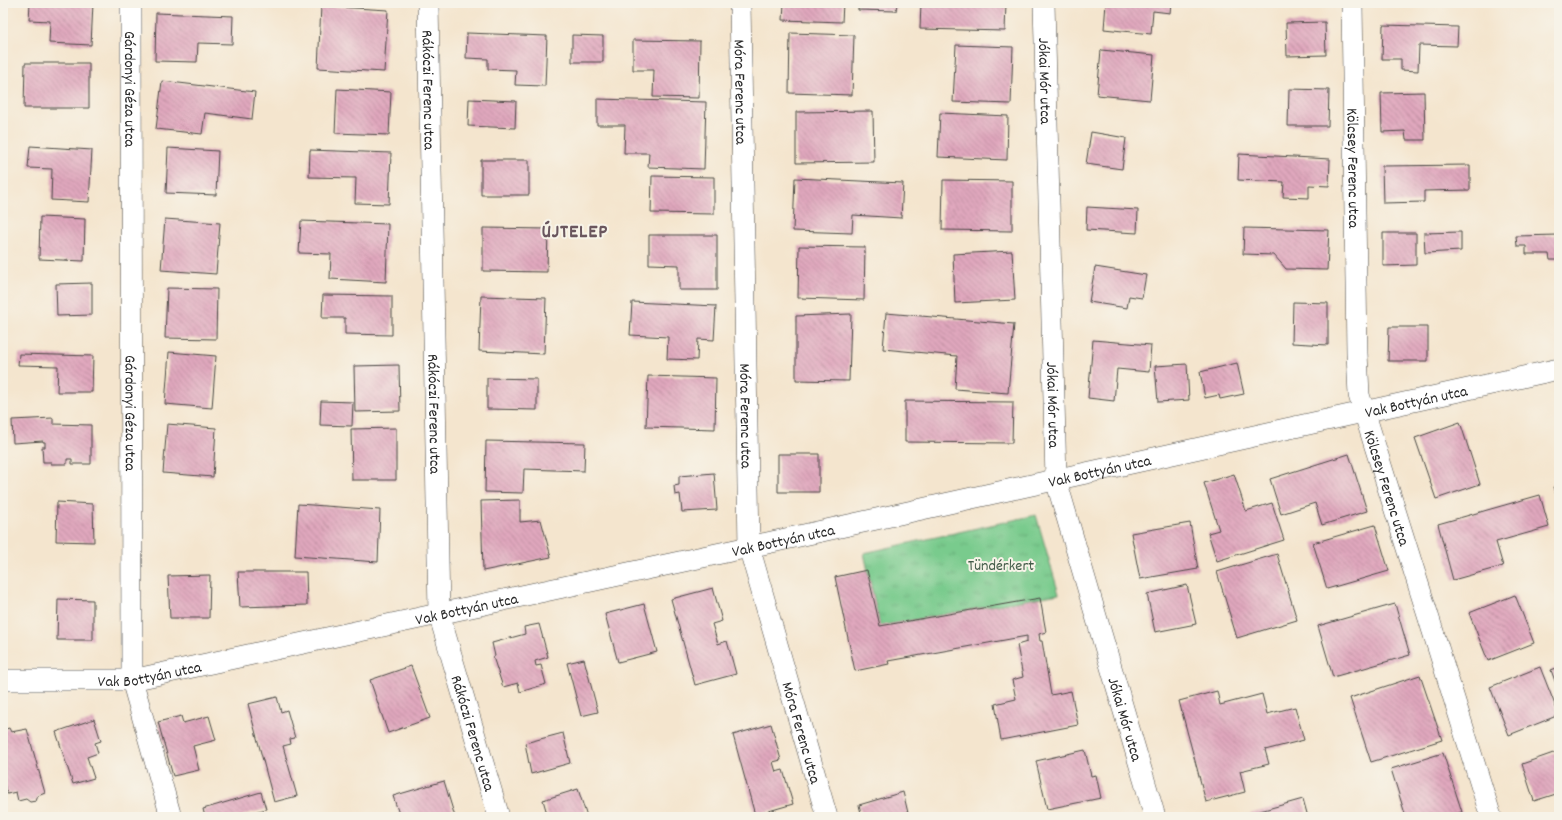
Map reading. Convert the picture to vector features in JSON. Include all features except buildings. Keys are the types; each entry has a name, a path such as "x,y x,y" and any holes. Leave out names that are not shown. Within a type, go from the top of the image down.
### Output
{"street":[{"name":"Gárdonyi Géza utca","path":"131,3 132,680 171,817"},
{"name":"Rákóczi Ferenc utca","path":"428,3 439,614 499,817"},
{"name":"Móra Ferenc utca","path":"740,3 749,547 828,817"},
{"name":"Jókai Mór utca","path":"1044,3 1056,480 1156,817"},
{"name":"Kölcsey Ferenc utca","path":"1352,3 1357,353 1359,396 1491,817"},
{"name":"Vak Bottyán utca","path":"3,680 132,680 749,547 1559,369"}],"green space":[{"name":"Tündérkert","path":"1036,515 1059,594 880,626 864,553"}],"district":[{"name":"ÚJTELEP","path":"575,230"}]}
